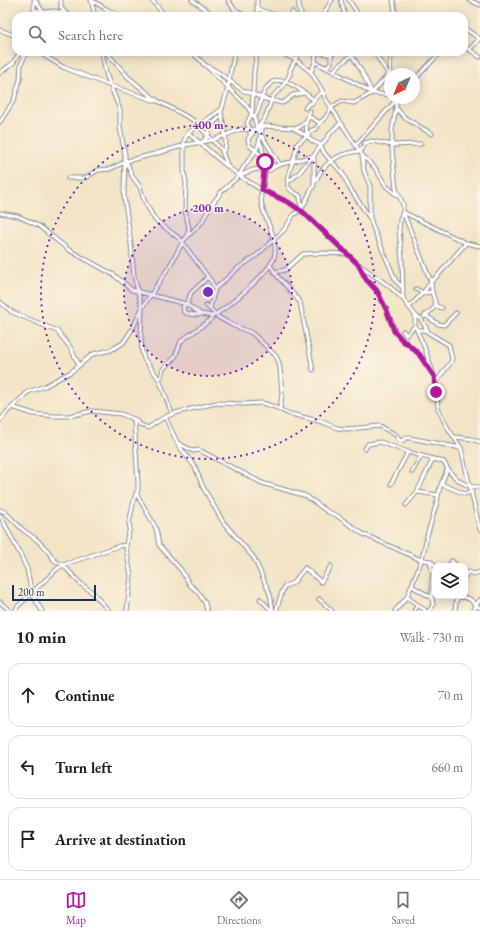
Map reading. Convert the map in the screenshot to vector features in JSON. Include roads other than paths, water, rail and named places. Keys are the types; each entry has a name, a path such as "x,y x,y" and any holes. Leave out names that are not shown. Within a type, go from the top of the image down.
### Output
{"street":[{"path":"34,0 34,10 43,12 55,11 61,8"},
{"path":"34,0 43,12"},
{"path":"61,0 61,8 64,12"},
{"path":"91,0 94,12"},
{"path":"91,0 113,12"},
{"path":"152,0 162,12"},
{"path":"192,0 209,12"},
{"path":"228,0 237,12"},
{"path":"257,0 258,9 266,12"},
{"path":"300,12 299,2 302,0"},
{"path":"324,12 332,0"},
{"path":"341,0 344,12"},
{"path":"349,0 356,12"},
{"path":"393,0 395,12"},
{"path":"469,0 480,5"},
{"path":"0,30 12,34"},
{"path":"468,30 480,38 469,50 480,57"},
{"path":"0,73 13,63 17,56"},
{"path":"0,122 14,100 20,80 21,64 24,56"},
{"path":"45,56 63,67 111,86 158,101 193,120 223,151 228,167"},
{"path":"103,56 106,74 120,110 120,127 126,161 124,196 134,276 142,308 142,352 144,359 159,379 172,414"},
{"path":"110,56 128,77 158,101"},
{"path":"196,56 246,105 254,117 256,129 261,134 280,165"},
{"path":"223,151 226,146 221,116 230,82 234,56"},
{"path":"256,56 252,95 252,113 247,123 250,130 250,136 248,139 249,145 275,167"},
{"path":"287,56 296,60 311,72 325,98 362,155 375,168 386,186 398,194"},
{"path":"250,136 265,118 270,101 276,92 286,82 296,60 296,56"},
{"path":"311,72 316,62 317,56"},
{"path":"326,67 331,63 331,56"},
{"path":"334,71 348,56"},
{"path":"353,56 372,93"},
{"path":"377,56 385,68"},
{"path":"390,68 391,56"},
{"path":"420,74 437,56"},
{"path":"316,62 372,93 384,94"},
{"path":"204,64 215,70 242,90 270,101 282,103 293,95 305,93"},
{"path":"254,117 259,111 261,98 266,89 280,79 305,93 314,100"},
{"path":"301,210 300,196 290,190 288,182 292,162 297,152 297,144 316,128 326,117 328,111 332,107 342,101 354,103 372,93 384,81"},
{"path":"305,108 323,92"},
{"path":"356,145 393,104"},
{"path":"396,104 392,130 396,189 403,204 403,212 431,282 436,306"},
{"path":"396,108 405,118 432,134"},
{"path":"187,236 189,228 185,210 186,183 184,171 184,141 188,133 222,109"},
{"path":"306,136 306,125 310,112"},
{"path":"200,142 208,136 209,129 221,116"},
{"path":"68,178 85,178 98,170 110,168 126,161 184,145 213,140 241,128 250,130 263,126 292,128 300,127 310,117 320,123"},
{"path":"288,182 299,173 333,130 341,123"},
{"path":"159,379 163,369 175,357 181,341 237,298 270,265 275,256 274,239 263,213 260,196 265,169 260,142 263,126"},
{"path":"292,128 320,146 325,154 343,174 370,218 396,281 403,288"},
{"path":"188,133 239,176 262,190 301,210 358,264 404,299 415,315 421,319 429,332"},
{"path":"215,290 237,269 257,255 286,227 294,214 301,210 311,193 319,174 324,166 331,160 352,152 360,151 365,143 372,141 392,145 420,144"},
{"path":"239,176 243,167 260,142"},
{"path":"362,155 364,171 370,186 370,218"},
{"path":"0,421 12,406 28,392 45,386 65,376 93,354 111,350 123,343 129,336 142,308 169,267 182,243 187,236 202,222 208,210 222,191 239,176 253,170 270,170 280,165 313,157"},
{"path":"313,157 315,182"},
{"path":"126,161 135,181 142,190 144,200 152,216 155,220 172,232 182,243 213,284 215,290 210,308"},
{"path":"403,212 466,243 480,246"},
{"path":"403,212 400,219 399,230 404,299"},
{"path":"0,213 18,216 39,226 69,250 114,275 132,290 186,304 201,314"},
{"path":"410,306 466,243"},
{"path":"274,272 286,270 303,254 348,254"},
{"path":"358,264 366,279 377,291 387,311 394,331 403,341 419,354 434,376"},
{"path":"270,265 274,272 300,302 313,370"},
{"path":"208,277 191,293 183,307 184,312 198,315 214,315 235,327 252,333 275,355 280,368 282,394 280,409"},
{"path":"416,289 423,293 432,292"},
{"path":"0,302 12,312 57,331 70,348 79,366"},
{"path":"206,305 210,308 214,315"},
{"path":"436,306 442,308"},
{"path":"421,319 436,306"},
{"path":"425,315 438,324 444,325 456,313"},
{"path":"415,315 415,324 436,382 438,408 446,425 461,448 480,530"},
{"path":"411,319 415,324"},
{"path":"403,331 406,335 415,324"},
{"path":"417,330 429,332 449,345 452,359 436,382"},
{"path":"12,406 34,414 59,416 97,411 120,414 134,419 139,424 148,428 172,414 216,403 262,403 287,413 322,422 337,428 347,429 380,426 392,432 399,440 402,441 406,438 410,438 461,448"},
{"path":"165,417 178,443 195,467 203,487 223,522 254,558 270,594 274,611"},
{"path":"127,611 131,576 126,546 138,483 134,419"},
{"path":"454,437 480,442"},
{"path":"365,448 368,444 380,442 444,462 447,470 457,479 470,487 480,486"},
{"path":"178,443 193,451 199,450 262,483 306,496 363,534 419,560 422,559 432,563"},
{"path":"391,484 408,452"},
{"path":"412,472 421,456"},
{"path":"406,505 417,492 433,459"},
{"path":"395,611 407,597 422,559 441,484 447,470"},
{"path":"441,484 465,494 472,491"},
{"path":"417,492 438,495"},
{"path":"136,493 156,528 159,545 180,570 190,585 198,592 206,603 207,611"},
{"path":"0,510 5,512 22,530 37,540 55,561 63,565 81,584 96,596 109,611"},
{"path":"0,515 22,556 32,594 42,611"},
{"path":"15,611 18,606 63,565 118,546 126,546"},
{"path":"430,561 432,570"},
{"path":"274,611 285,586 293,583 304,568 321,582 331,566"},
{"path":"468,572 474,574 480,572"},
{"path":"412,586 432,598"},
{"path":"455,611 458,596 471,600 476,604 472,610"},
{"path":"407,597 428,611 433,605 432,599"},
{"path":"320,599 332,611"},
{"path":"260,600 274,611"},
{"path":"472,610 480,600"},
{"path":"0,602 10,611"},
{"path":"414,611 418,605"},
{"path":"472,610 477,606 480,608"}]}
